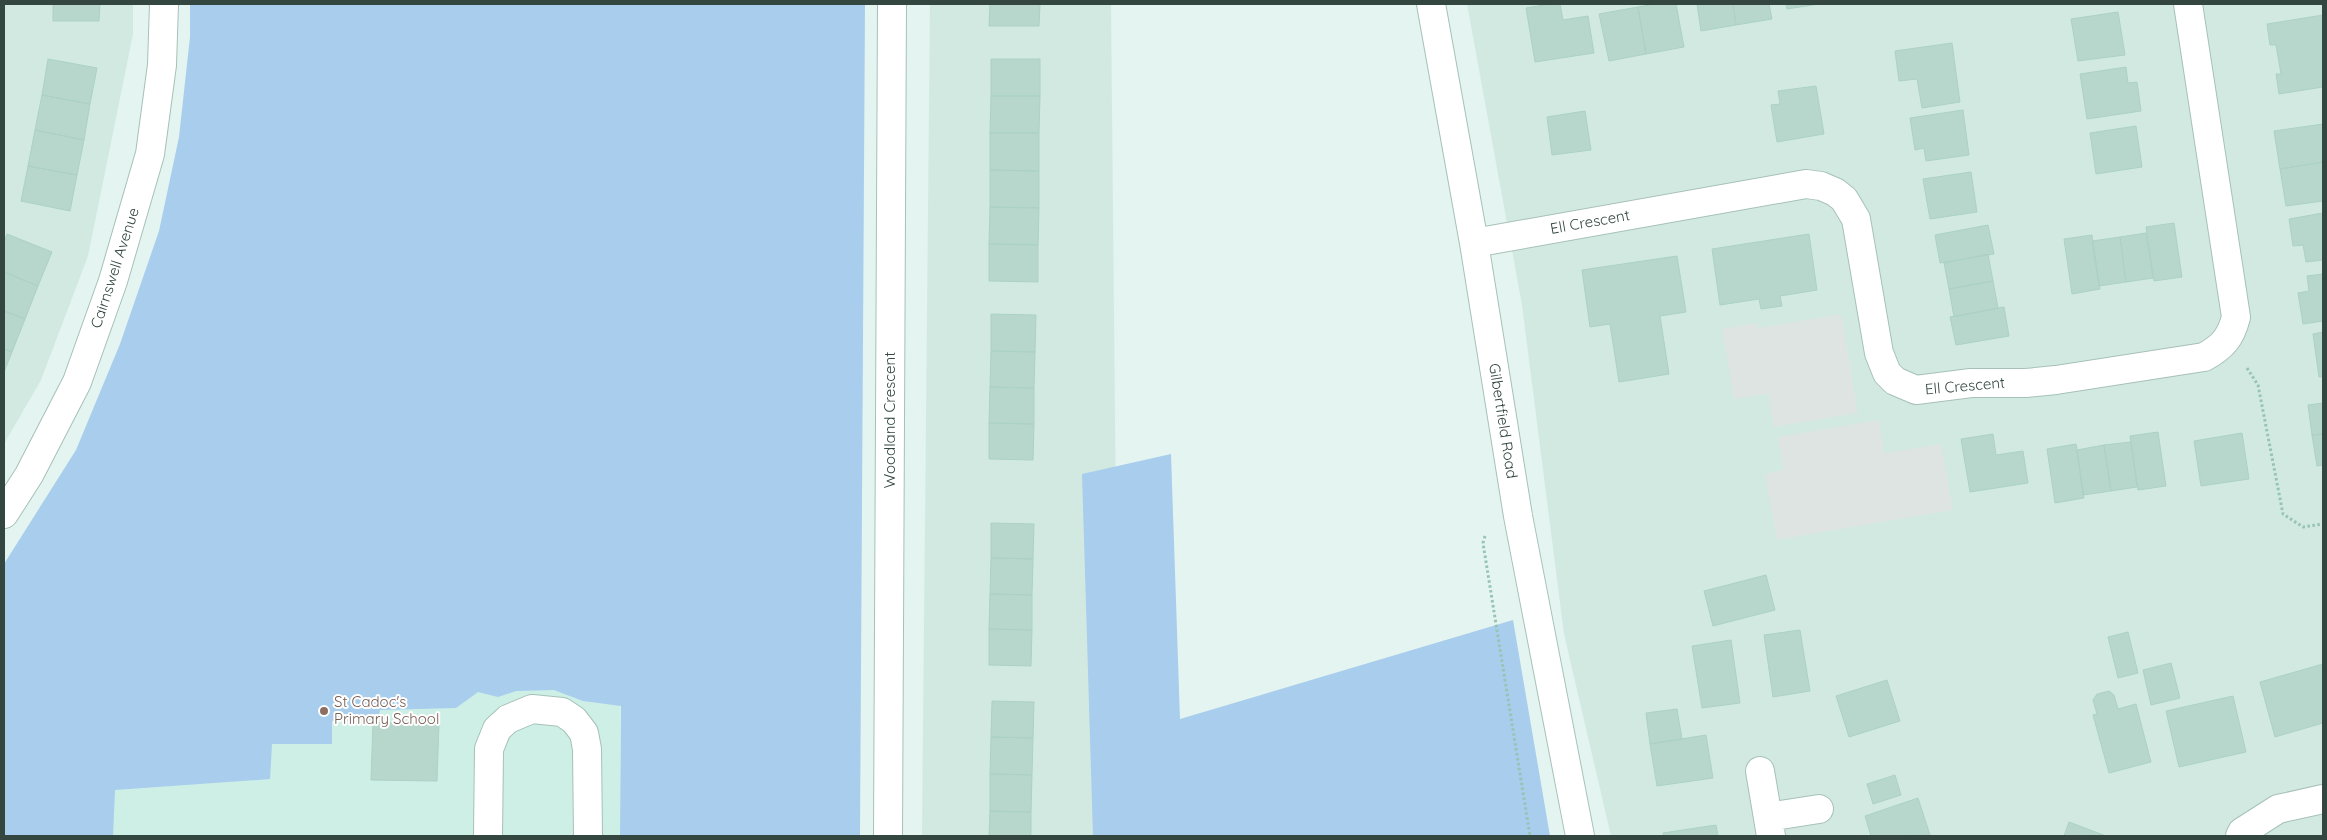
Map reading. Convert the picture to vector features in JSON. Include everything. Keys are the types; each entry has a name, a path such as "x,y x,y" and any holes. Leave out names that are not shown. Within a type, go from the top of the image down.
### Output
{"street":[{"name":"Cairnswell Avenue","path":"4,514 29,475 77,382 113,281 150,154 162,64 164,4"},
{"name":"Woodland Crescent","path":"888,836 892,4"},
{"name":"Gilbertfield Road","path":"1431,4 1474,243 1518,516 1580,836"},
{"path":"2188,4 2236,304 2236,316 2228,340"},
{"name":"Ell Crescent","path":"1474,243 1806,184 1821,186 1844,199 1856,219 1879,353 1888,373 1905,387 1928,390 1971,383 2026,383 2102,375 2204,358 2228,340"},
{"path":"488,836 489,749 497,729 519,712 532,709 562,712 574,720 584,733 587,749 588,836"},
{"path":"1760,771 1770,827 1819,808"},
{"path":"2240,836 2242,832 2278,809 2323,799"}],"path":[{"path":"2228,340 2258,385 2282,514 2303,527 2323,524"},
{"path":"1518,516 1496,523 1486,531 1483,543 1530,836"}],"shaded area":[{"path":"4,4 133,4 133,34 88,256 41,380 4,444"},
{"path":"190,4 865,4 860,836 620,836 621,706 583,701 554,690 516,691 498,697 478,692 456,708 380,710 378,720 332,721 332,744 272,744 270,779 115,790 113,836 4,836 4,564 76,450 120,344 159,231 179,137 190,37"},
{"path":"930,4 1111,4 1119,836 922,836"},
{"path":"1467,4 2323,4 2323,836 1611,836 1564,634 1522,305"},
{"path":"1841,314 1858,413 1774,427 1768,394 1734,399 1722,329 1757,323 1758,328"},
{"path":"1879,420 1884,453 1941,444 1953,510 1777,540 1765,474 1784,470 1778,437"},
{"path":"1171,454 1180,719 1513,620 1550,836 1093,836 1082,474"},
{"name":"St Cadoc's Primary School","path":"621,588 620,836 4,836 4,716"}],"building":[{"path":"53,4 100,4 99,21 53,21"},
{"path":"990,4 1040,4 1039,26 989,26"},
{"path":"1560,4 1563,20 1588,16 1594,53 1535,62 1526,8"},
{"path":"1655,4 1676,4 1684,47 1646,54 1638,7"},
{"path":"1697,4 1733,4 1736,25 1701,31"},
{"path":"1733,4 1769,4 1772,19 1736,25"},
{"path":"1786,4 1819,4 1787,9"},
{"path":"1638,7 1646,54 1609,61 1599,14"},
{"path":"2118,12 2125,55 2078,61 2071,19"},
{"path":"2323,15 2323,87 2279,94 2276,74 2281,74 2276,45 2270,45 2267,24"},
{"path":"1952,43 1960,102 1922,108 1917,79 1899,81 1895,51"},
{"path":"48,59 97,68 90,104 42,95"},
{"path":"991,59 1040,59 1040,96 991,96"},
{"path":"2126,67 2128,83 2137,82 2141,111 2087,119 2080,74"},
{"path":"1816,86 1824,134 1777,142 1771,105 1780,104 1778,91"},
{"path":"42,95 90,104 84,140 35,130"},
{"path":"991,96 1040,96 1039,133 990,133"},
{"path":"1963,110 1969,155 1926,161 1924,148 1915,150 1910,118"},
{"path":"1585,111 1591,150 1552,155 1547,117"},
{"path":"2323,124 2323,162 2280,169 2274,131"},
{"path":"2136,126 2142,167 2096,174 2090,133"},
{"path":"35,130 84,140 77,175 28,166"},
{"path":"990,133 1039,133 1039,171 990,170"},
{"path":"2323,162 2323,201 2286,206 2280,169"},
{"path":"28,166 77,175 70,211 21,201"},
{"path":"990,170 1039,171 1039,208 990,207"},
{"path":"1971,172 1977,212 1930,219 1923,179"},
{"path":"990,207 1039,208 1038,245 989,244"},
{"path":"2323,213 2323,260 2306,262 2303,245 2293,246 2289,219"},
{"path":"2174,223 2182,277 2154,281 2146,227"},
{"path":"1988,225 1994,254 1940,263 1935,235"},
{"path":"2146,233 2153,278 2126,282 2120,237"},
{"path":"7,234 52,252 38,286 4,272 4,242"},
{"path":"1809,234 1817,290 1780,296 1782,306 1761,309 1759,299 1720,305 1712,249"},
{"path":"2092,235 2100,289 2072,294 2064,239"},
{"path":"2120,237 2126,282 2099,286 2092,241"},
{"path":"989,244 1038,245 1038,282 989,281"},
{"path":"1988,254 1993,281 1949,289 1944,263"},
{"path":"1677,256 1686,312 1660,316 1669,374 1619,382 1610,324 1590,327 1582,270"},
{"path":"4,272 38,286 25,319 4,311"},
{"path":"2323,274 2323,321 2303,324 2298,293 2309,291 2307,276"},
{"path":"1993,281 1998,308 1954,317 1949,289"},
{"path":"2004,307 2009,336 1956,345 1950,317"},
{"path":"4,311 25,319 12,352 4,349"},
{"path":"991,314 1036,315 1035,352 991,351"},
{"path":"2323,332 2323,377 2319,377 2313,334"},
{"path":"4,349 12,352 4,372"},
{"path":"991,351 1035,352 1034,388 990,387"},
{"path":"990,387 1034,388 1034,424 989,423"},
{"path":"2323,403 2323,434 2312,435 2308,405"},
{"path":"989,423 1034,424 1033,460 989,459"},
{"path":"2158,432 2166,486 2138,490 2130,436"},
{"path":"2242,433 2249,479 2201,486 2194,441"},
{"path":"1993,434 1996,455 2023,451 2028,483 1970,492 1961,439"},
{"path":"2323,434 2323,465 2317,466 2312,435"},
{"path":"2131,442 2137,487 2111,491 2104,445"},
{"path":"2076,444 2084,498 2055,503 2047,449"},
{"path":"2104,445 2111,491 2083,495 2077,450"},
{"path":"991,523 1034,524 1033,559 991,558"},
{"path":"991,558 1033,559 1032,595 990,594"},
{"path":"1766,575 1775,610 1713,626 1704,591"},
{"path":"990,594 1032,595 1032,630 989,629"},
{"path":"989,629 1032,630 1031,666 989,665"},
{"path":"1800,630 1810,691 1773,697 1764,635"},
{"path":"2128,632 2138,673 2118,678 2108,637"},
{"path":"1731,640 1740,703 1702,708 1692,646"},
{"path":"2171,663 2180,698 2151,705 2143,670"},
{"path":"2323,664 2323,723 2275,737 2260,682"},
{"path":"1887,680 1900,721 1849,737 1836,696"},
{"path":"2109,691 2114,695 2118,709 2136,704 2151,762 2109,773 2093,715 2097,714 2093,700 2097,694"},
{"path":"2233,696 2246,752 2179,767 2166,711"},
{"path":"992,701 1034,702 1033,738 991,737"},
{"path":"1677,709 1682,739 1650,744 1646,713"},
{"path":"373,722 439,724 437,781 371,780"},
{"path":"1706,735 1713,778 1657,786 1650,744"},
{"path":"991,737 1033,738 1032,775 990,774"},
{"path":"990,774 1032,775 1031,812 990,811"},
{"path":"1895,775 1901,795 1873,804 1867,784"},
{"path":"1918,798 1930,835 1871,836 1865,816"},
{"path":"990,811 1031,812 1031,836 989,836"},
{"path":"2069,822 2106,836 2064,836"},
{"path":"1716,825 1718,836 1664,836 1663,833"}],"place":[{"name":"St Cadoc's Primary School","path":"324,711"}]}
